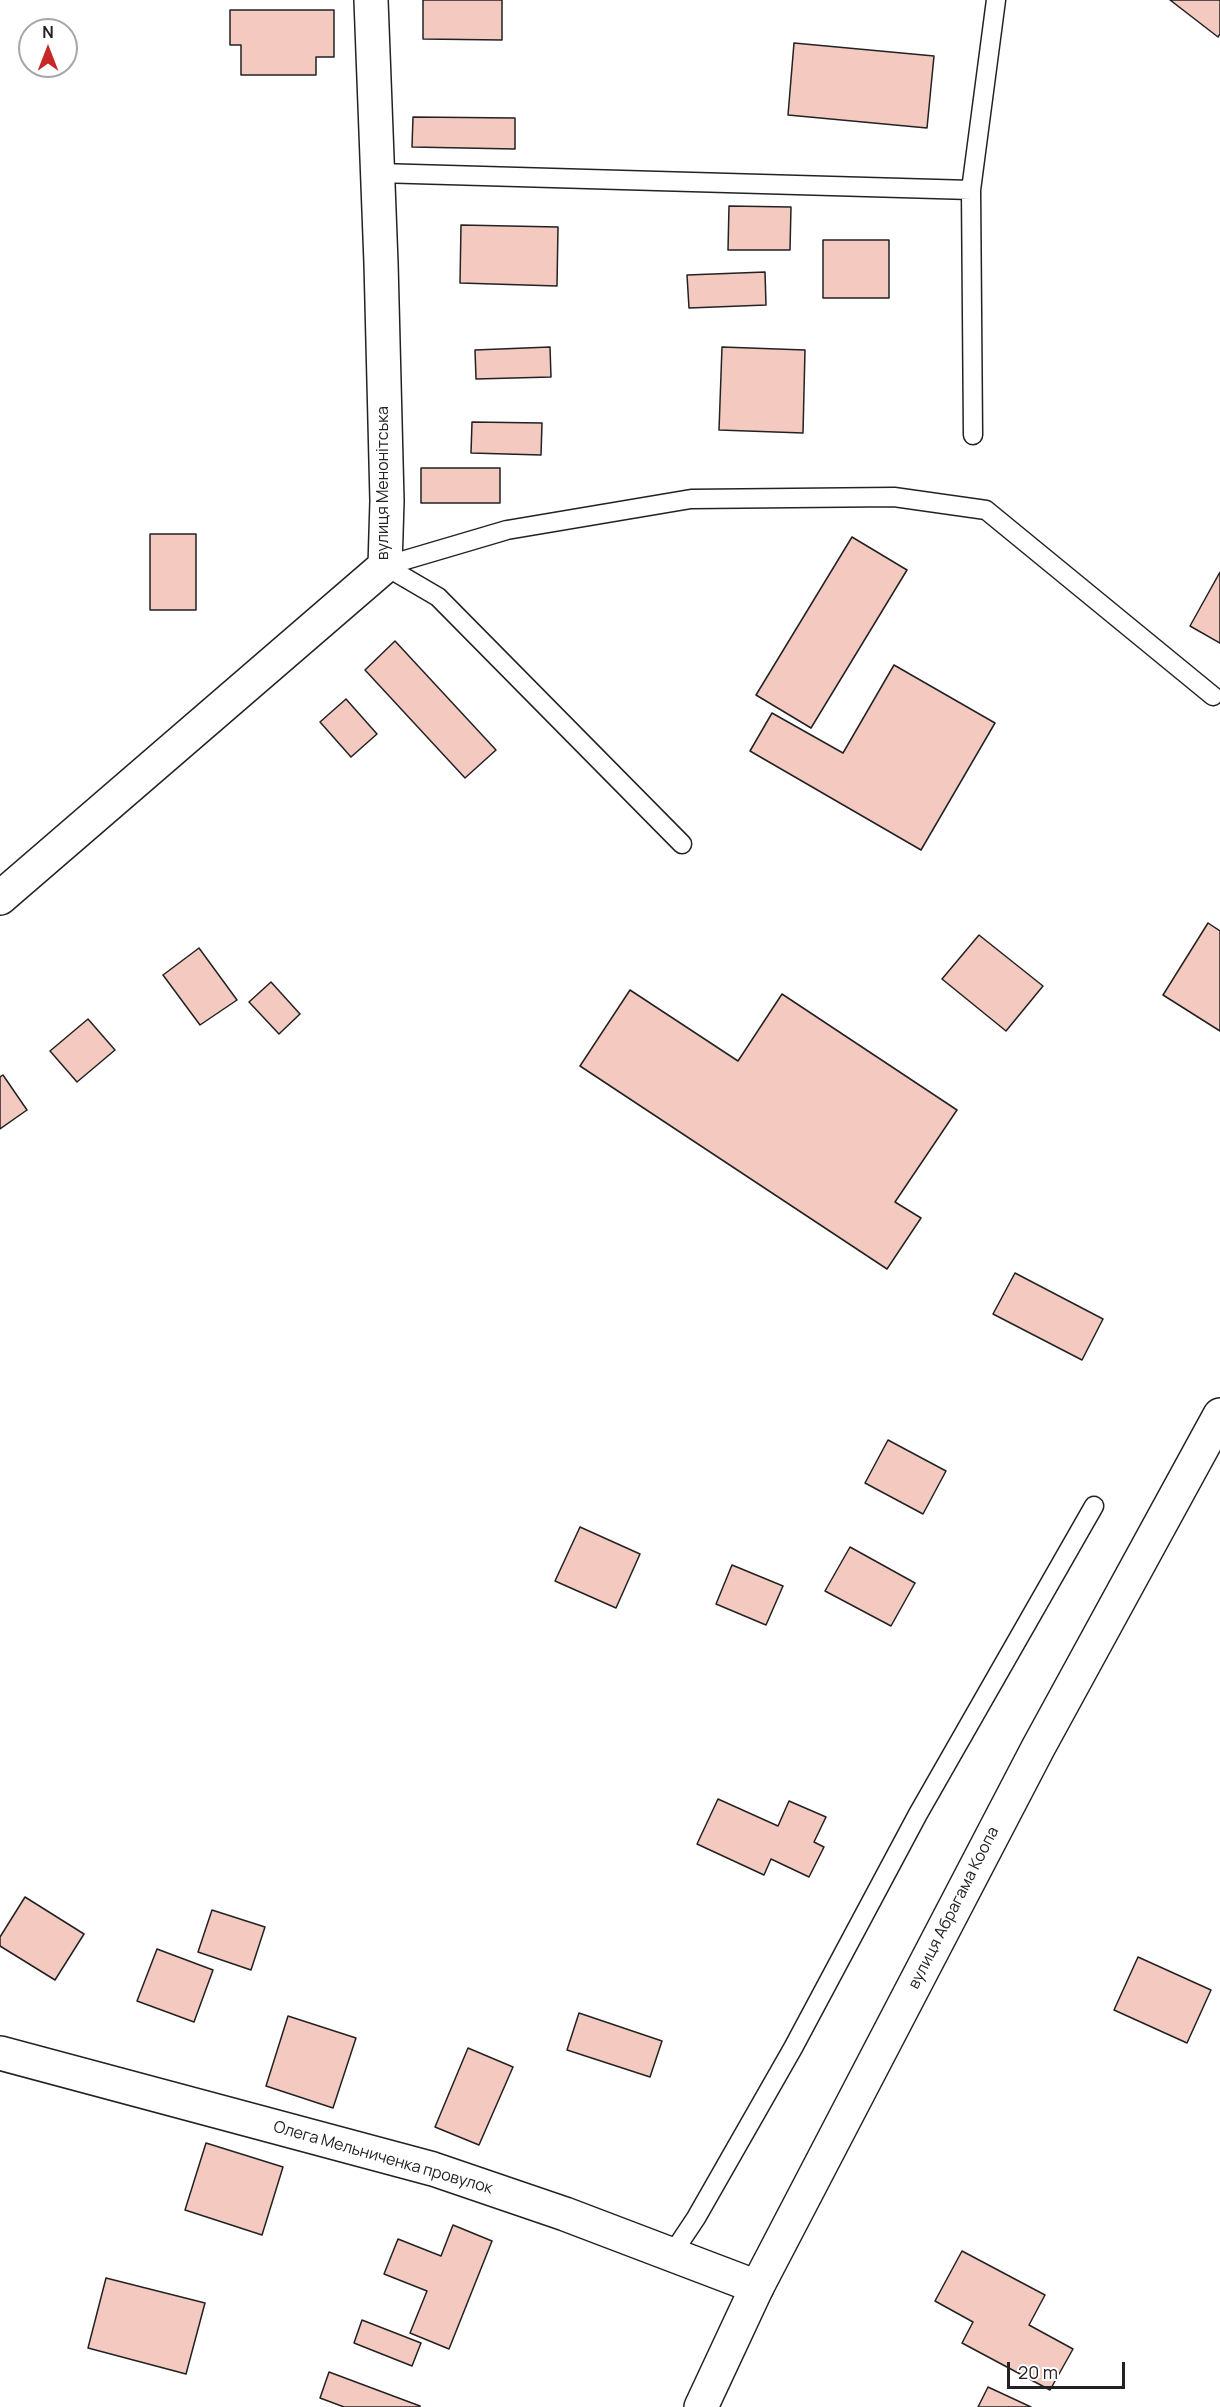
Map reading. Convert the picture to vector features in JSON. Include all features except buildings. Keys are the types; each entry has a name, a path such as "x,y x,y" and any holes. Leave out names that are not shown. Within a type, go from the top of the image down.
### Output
{"street":[{"name":"вулиця Менонітська","path":"0,898 385,566 387,501 371,0"},
{"name":"вулиця Абрагама Коопа","path":"701,2407 757,2287 1038,1748 1220,1415"},
{"name":"Олега Мельниченка провулок","path":"0,2053 433,2169 565,2214 757,2287"}],"lane":[{"path":"973,435 971,190 996,0"},
{"path":"378,172 971,190"},
{"path":"385,566 507,530 691,499 894,497 986,510 1213,696"},
{"path":"385,566 438,597 682,844"},
{"path":"672,2254 696,2218 793,2048 918,1814 1094,1506"}]}
